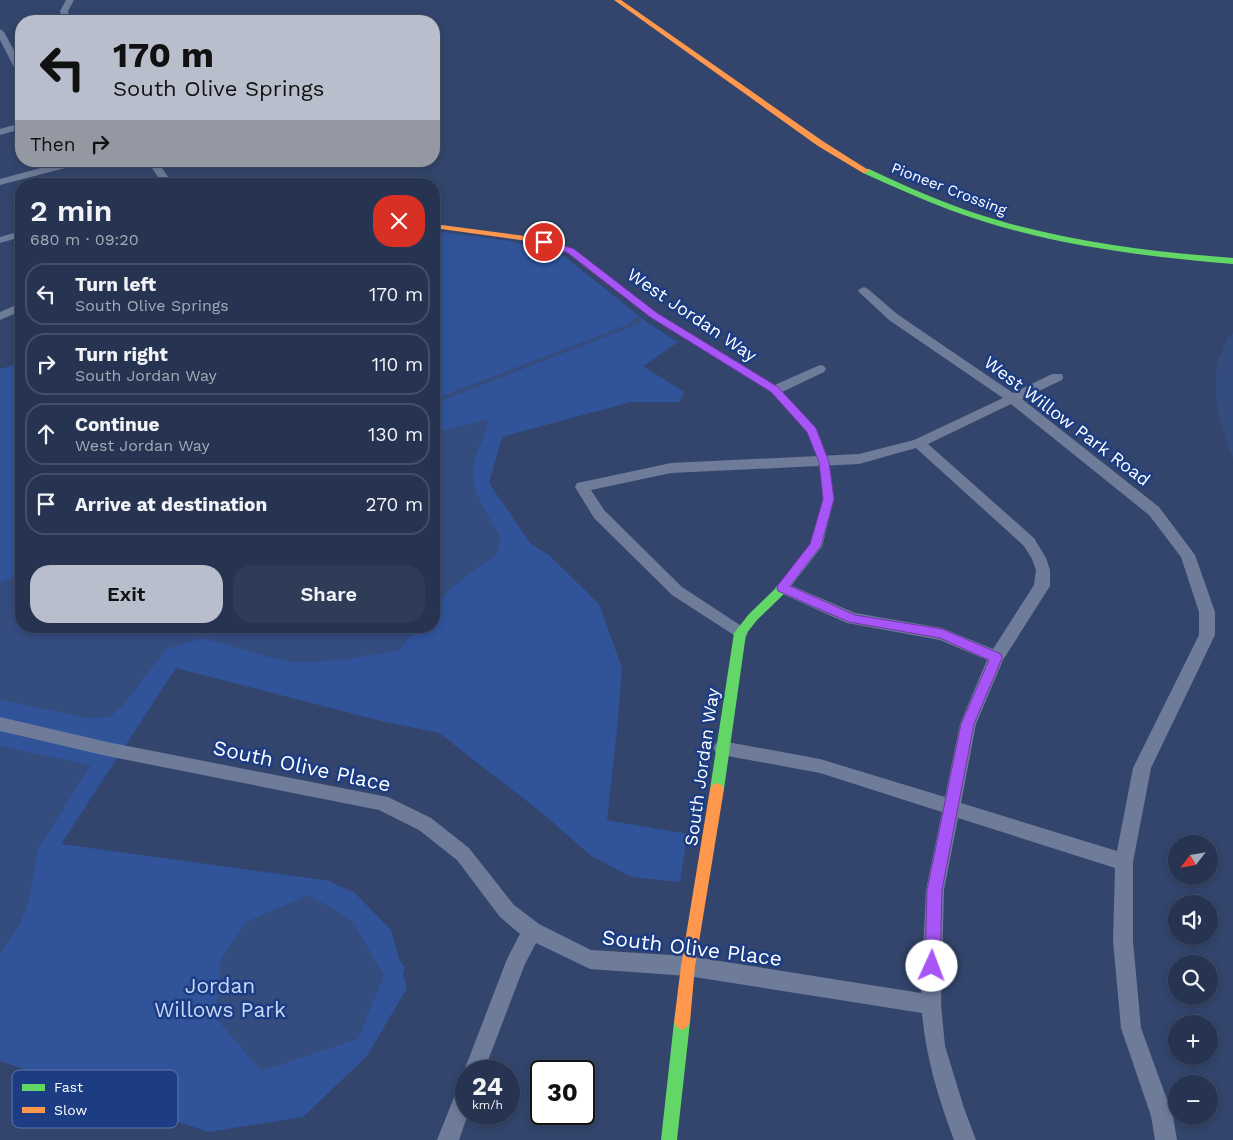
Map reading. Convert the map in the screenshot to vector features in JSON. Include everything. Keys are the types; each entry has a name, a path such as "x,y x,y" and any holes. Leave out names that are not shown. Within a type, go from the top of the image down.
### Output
{"main road":[{"name":"Pioneer Crossing","path":"617,0 848,161 888,183 926,200 1004,226 1070,243 1153,256 1233,261"},
{"name":"Pioneer Crossing","path":"632,0 845,147 889,173 934,194 1010,219 1072,234 1152,246 1233,252"},
{"name":"West Jordan Way","path":"440,227 544,242 571,251 654,315 775,390 812,431"},
{"name":"South Jordan Way","path":"669,1140 688,966 709,844 740,633 752,617 782,588 816,546 829,499 824,462 812,431"}],"street":[{"path":"65,15 64,11 70,0"},
{"path":"0,32 3,44 15,62"},
{"path":"0,132 15,128"},
{"path":"0,182 51,167"},
{"path":"156,167 164,178"},
{"path":"0,240 15,236"},
{"name":"West Willow Park Road","path":"864,291 893,317 1012,398 1154,511 1188,555 1207,612 1206,635 1142,768 1124,862"},
{"path":"0,316 15,310"},
{"path":"775,390 820,369"},
{"path":"740,633 677,591 599,514 582,487 671,468 859,459 918,443 1057,377"},
{"path":"918,443 1029,542 1043,570 1042,586 996,658 968,724 934,890 931,1004 936,1046 953,1108 965,1140"},
{"path":"782,588 853,619 942,634 996,658"},
{"name":"South Olive Place","path":"0,724 107,749 382,803 425,824 463,854 507,911 532,931 590,959 688,966 931,1004"},
{"path":"722,748 820,766 1124,862 1123,941 1131,1028 1162,1116 1166,1140"},
{"path":"478,1060 517,959 532,931"},
{"path":"448,1140 455,1121"}],"green space":[{"name":"Jordan Willows Park","path":"440,232 510,241 564,256 645,321 678,342 643,366 684,392 679,402 631,402 502,437 489,483 530,543 550,556 599,604 622,668 607,820 687,834 680,882 631,877 590,855 541,812 439,733 381,721 176,668 61,844 331,881 354,892 391,930 399,959 405,968 403,973 407,988 367,1056 303,1117 208,1132 178,1122 178,1070 26,1070 0,1061 0,369 15,365 15,633 440,633"}],"shaded area":[{"path":"635,318 640,318 641,323 440,402 440,397 629,324"},
{"path":"1233,333 1233,458 1219,418 1215,390 1218,362 1226,340"},
{"path":"487,419 485,436 474,462 474,482 480,502 501,537 497,554 454,586 440,601 440,431"},
{"path":"15,577 15,633 413,633 400,650 348,659 299,663 268,657 204,638 166,649 126,702 110,717 88,718 0,700 0,583"},
{"path":"0,746 91,765 38,849 28,904 20,923 0,955"},
{"path":"309,895 352,920 384,975 358,1039 261,1071 215,1017 221,959 246,922"}],"traffic: fast":[{"path":"866,171 910,192 954,209 1045,235 1137,252 1233,261"},
{"path":"591,267 654,315 775,390 812,431 824,462 829,499 816,546 783,588 753,617 740,633 717,789"},
{"path":"669,1140 682,1022"}],"traffic: slow":[{"path":"617,0 821,144 866,171"},
{"path":"440,227 544,241 571,251 591,267"},
{"path":"682,1022 688,966 717,789"}],"route":[{"path":"544,242 571,251 654,315 775,390 812,431 824,462 829,499 816,546 782,588 853,619 942,634 996,658 968,724 934,890 932,966"}]}
